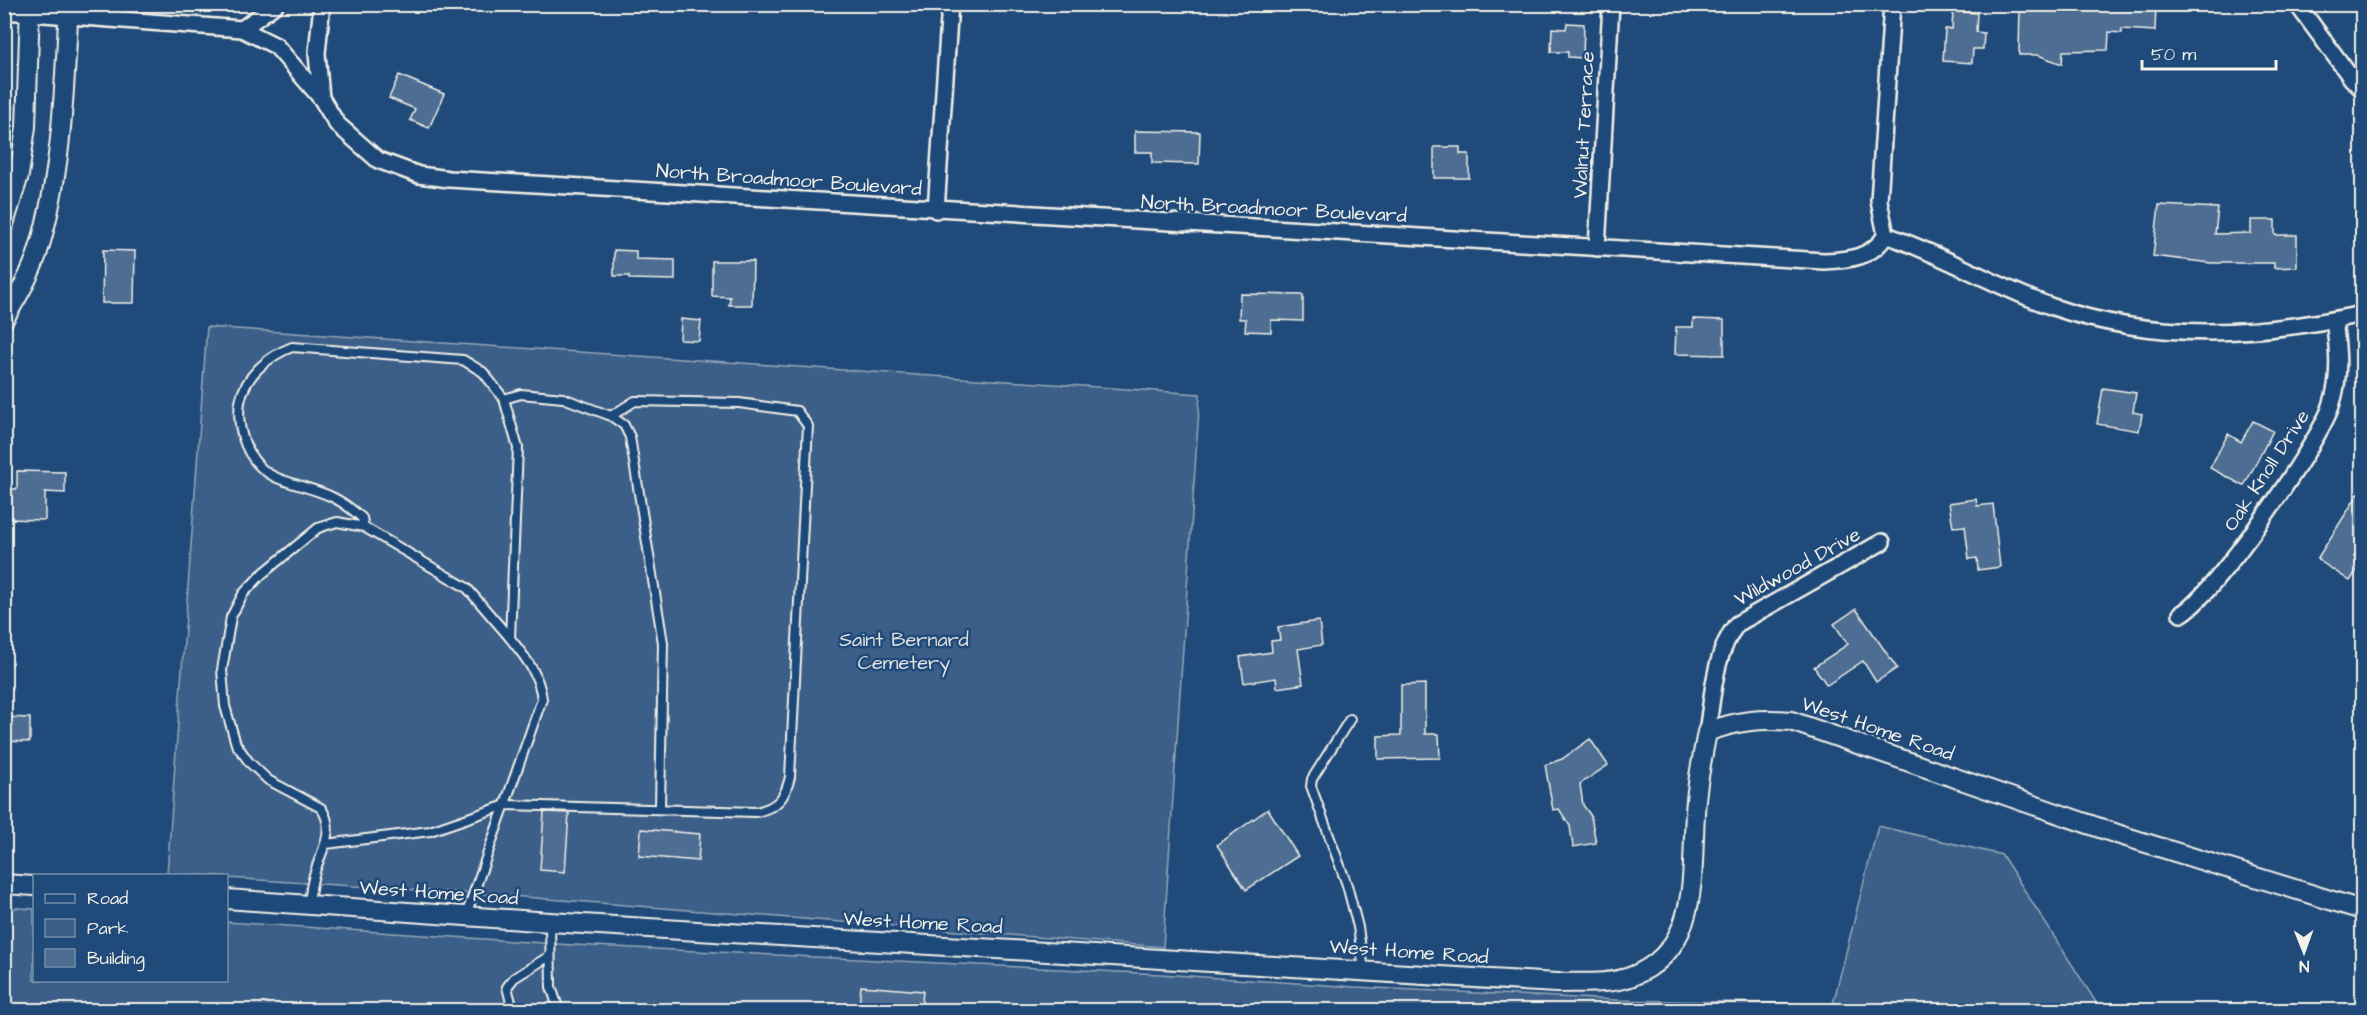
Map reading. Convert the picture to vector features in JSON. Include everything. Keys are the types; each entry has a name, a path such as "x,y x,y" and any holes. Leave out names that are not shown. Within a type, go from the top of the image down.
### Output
{"street":[{"path":"4,11 69,10 242,29 276,4"},
{"path":"321,98 317,52 322,4"},
{"path":"936,210 950,4"},
{"name":"Walnut Terrace","path":"1597,249 1611,4"},
{"path":"1892,4 1879,201 1886,235 1922,247 2008,289 2054,307 2137,327 2182,333 2225,333 2334,320 2362,314"},
{"path":"2297,4 2352,80 2362,89"},
{"path":"4,224 19,175 26,127 30,9"},
{"path":"4,319 21,291 40,247 51,199 59,153 69,10"},
{"name":"North Broadmoor Boulevard","path":"242,29 276,46 321,98 337,124 378,160 419,175 449,179 1597,249 1843,261 1870,252 1886,235"},
{"name":"Oak Knoll Drive","path":"2181,614 2192,609 2224,570 2322,428 2337,383 2339,356 2334,320"},
{"name":"Wildwood Drive","path":"1707,732 1719,661 1726,637 1737,624 1882,542"},
{"name":"West Home Road","path":"228,899 466,917 1556,983 1609,982 1643,971 1658,960 1672,944 1685,921 1690,901 1695,813 1707,732 1748,720 1791,721 2120,835 2362,910"},
{"path":"4,884 33,886"}],"lane":[{"path":"363,527 362,518 332,497 272,476 258,462 243,441 238,418 242,394 260,366 277,353 292,347 463,360 483,372 504,399 518,448 510,638"},
{"path":"504,399 521,394 541,394 563,398 611,416 624,425 630,437 663,643 660,808"},
{"path":"326,844 390,838 430,831 506,805 756,812 769,809 780,802 787,790 805,527 808,426 797,411 740,403 635,401 611,416"},
{"path":"309,905 314,875 326,844 328,824 326,815 321,808 268,780 249,762 236,744 225,706 222,670 231,617 243,594 261,575 318,528 337,522 363,527 467,588 531,665 540,683 542,699 466,917"},
{"path":"1350,719 1312,779 1311,786 1347,885 1358,927 1364,971"},
{"path":"550,922 548,957 551,987 559,1011"},
{"path":"513,1011 507,987 514,978 548,957"}],"green space":[{"name":"Saint Bernard Cemetery","path":"207,327 1200,394 1163,947 510,896 228,878 228,874 167,874"},
{"path":"1878,826 2002,855 2101,1010 5,1010 4,907 33,909 33,982 228,982 228,922 573,945 1160,974 1355,987 1617,1000 1833,1004"}],"building":[{"path":"2020,4 2156,4 2155,31 2122,29 2122,33 2109,32 2108,50 2063,51 2062,64 2038,55 2019,55"},
{"path":"1953,11 1977,13 1976,32 1984,33 1983,49 1973,49 1972,63 1943,61 1945,29 1952,29"},
{"path":"1567,23 1584,24 1583,58 1568,57 1568,52 1551,52 1552,28 1566,29"},
{"path":"399,75 444,94 429,128 410,120 415,109 389,98"},
{"path":"1135,131 1200,132 1199,164 1152,163 1152,152 1135,152"},
{"path":"1434,147 1460,147 1460,154 1469,154 1469,178 1434,178"},
{"path":"2159,205 2218,208 2215,234 2251,233 2251,220 2275,220 2275,235 2297,235 2297,267 2274,268 2274,263 2211,263 2153,256"},
{"path":"103,250 135,251 134,303 102,303"},
{"path":"614,250 636,251 636,259 675,260 675,280 629,279 629,276 614,276"},
{"path":"712,261 753,261 752,305 729,305 730,297 712,296"},
{"path":"1240,294 1303,295 1303,321 1271,320 1271,332 1245,331 1246,319 1239,319"},
{"path":"681,319 701,321 699,341 680,340"},
{"path":"1693,319 1724,320 1724,355 1675,354 1676,327 1693,327"},
{"path":"2103,388 2136,393 2133,412 2142,414 2139,431 2097,424"},
{"path":"2253,421 2273,431 2244,486 2210,468 2228,434 2241,442"},
{"path":"17,471 65,472 65,493 45,492 45,520 4,519 4,489 17,489"},
{"path":"2362,488 2362,542 2354,556 2362,562 2350,581 2317,559"},
{"path":"1976,499 1977,506 1993,504 2000,567 1978,570 1977,558 1969,559 1965,526 1953,527 1949,503"},
{"path":"1856,609 1897,668 1876,682 1863,661 1827,685 1814,667 1848,644 1834,624"},
{"path":"1319,621 1322,645 1298,649 1303,684 1277,688 1276,678 1244,683 1240,657 1272,652 1271,641 1280,640 1278,627"},
{"path":"1425,684 1425,734 1439,734 1440,758 1378,759 1378,736 1401,735 1401,685"},
{"path":"4,717 30,718 30,742 4,741"},
{"path":"1590,739 1608,765 1580,784 1583,805 1591,816 1596,843 1573,847 1570,826 1559,809 1553,810 1545,765 1562,759"},
{"path":"1268,809 1298,856 1246,890 1217,845"},
{"path":"544,812 569,813 565,872 540,870"},
{"path":"641,829 700,834 698,861 639,856"},
{"path":"861,986 923,991 921,1011 859,1006"}]}
